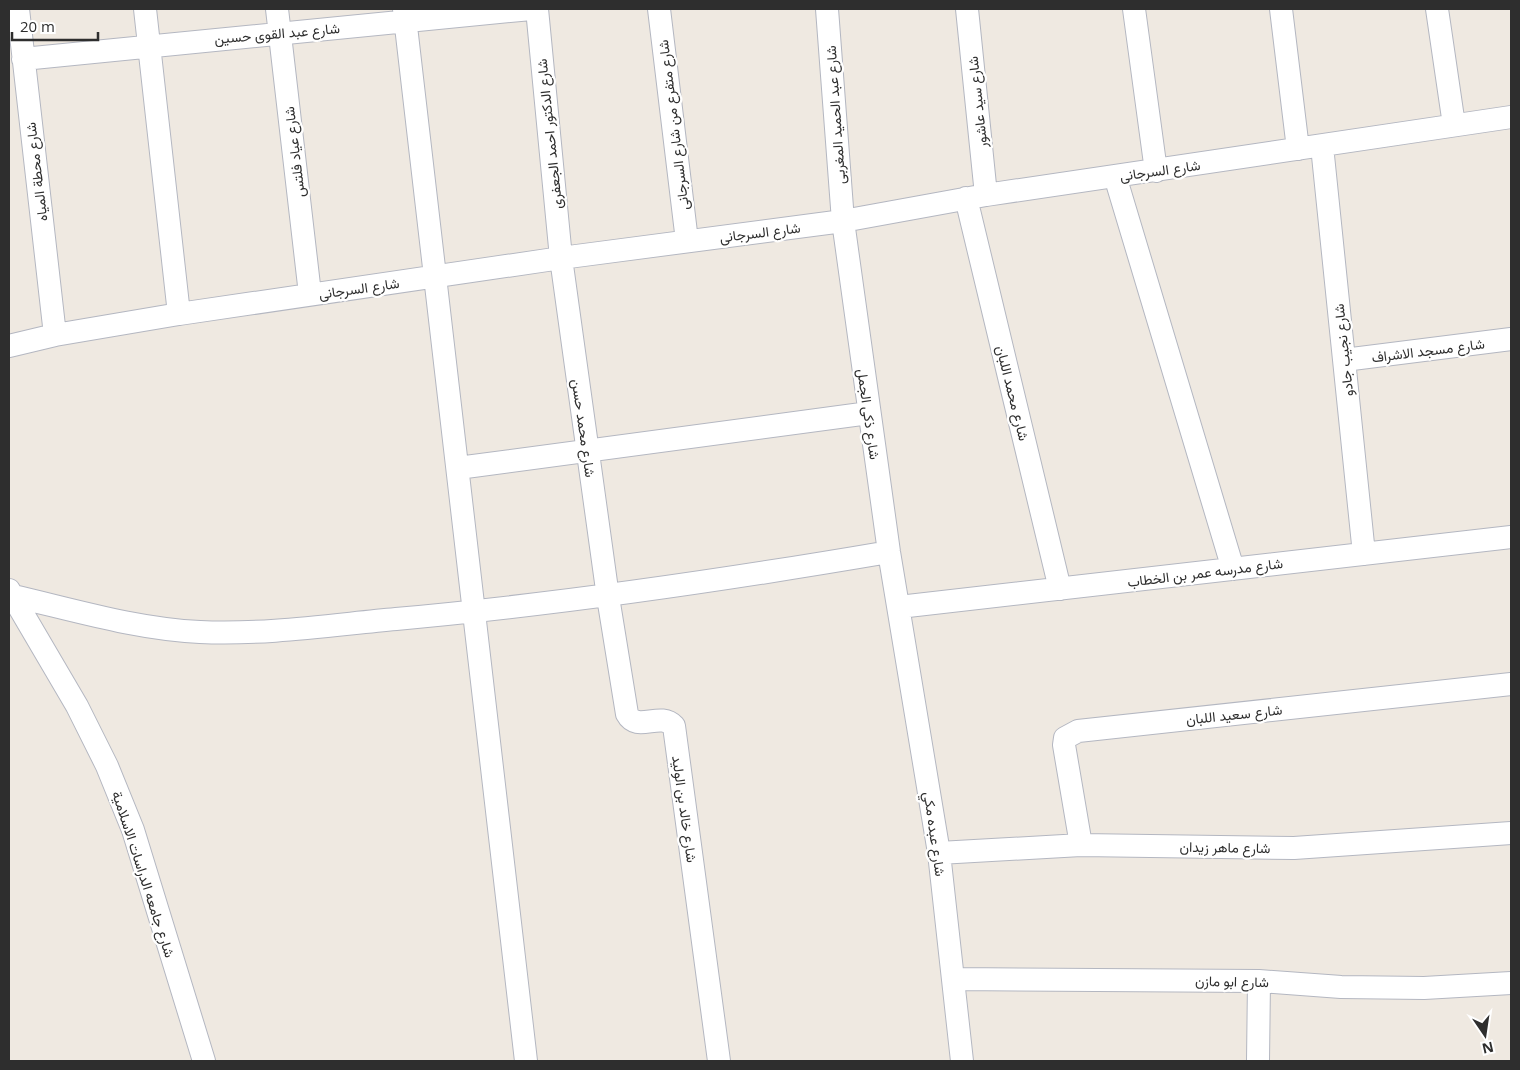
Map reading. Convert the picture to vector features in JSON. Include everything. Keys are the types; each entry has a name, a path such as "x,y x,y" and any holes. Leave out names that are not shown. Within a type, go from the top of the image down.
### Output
{"street":[{"name":"شارع محطة المياه","path":"18,9 55,335"},
{"path":"145,9 179,314"},
{"name":"شارع عياد فلتس","path":"277,9 310,294"},
{"name":"شارع عبد القوى حسين","path":"23,59 280,32 405,15 531,9"},
{"name":"شارع الدكتور احمد الجعفرى","path":"537,9 561,258"},
{"name":"شارع متفرع من شارع السرجانى","path":"659,9 687,241"},
{"name":"شارع عبد الحميد المغربى","path":"827,9 843,221"},
{"name":"شارع سيد عاشور","path":"967,9 976,196"},
{"path":"1134,9 1156,171"},
{"path":"1281,9 1298,149"},
{"path":"1437,9 1454,124"},
{"path":"405,15 526,1061"},
{"name":"شارع السرجانى","path":"9,346 55,335 310,294 436,278 561,258 843,221 976,196 1322,146 1454,124 1511,118"},
{"name":"شارع نجيب جادو","path":"1322,146 1364,554"},
{"path":"1115,176 1233,569"},
{"name":"شارع محمد اللبان","path":"976,196 1060,589"},
{"name":"شارع ذكى الجمل","path":"843,221 889,552 899,607"},
{"name":"شارع محمد حسن","path":"561,258 608,597"},
{"name":"شارع مسجد الاشراف","path":"1344,360 1511,340"},
{"path":"458,468 869,413"},
{"name":"شارع مدرسه عمر بن الخطاب","path":"899,607 1511,537"},
{"path":"11,593 117,622 200,632 271,630 475,612 608,597 719,581 889,552"},
{"name":"شارع جامعه الدراسات الاسلامية","path":"11,593 78,706 107,766 133,830 204,1061"},
{"name":"شارع خالد بن الوليد","path":"608,597 629,718 640,723 662,719 669,721 674,726 719,1061"},
{"name":"شارع عبده مكي","path":"899,607 939,853 962,1061"},
{"name":"شارع سعيد اللبان","path":"1081,845 1064,745 1066,738 1078,731 1511,684"},
{"name":"شارع ماهر زيدان","path":"939,853 1081,845 1294,848 1511,833"},
{"name":"شارع ابو مازن","path":"953,979 1259,981 1341,987 1424,988 1511,983"},
{"path":"1258,1061 1259,981"}]}
